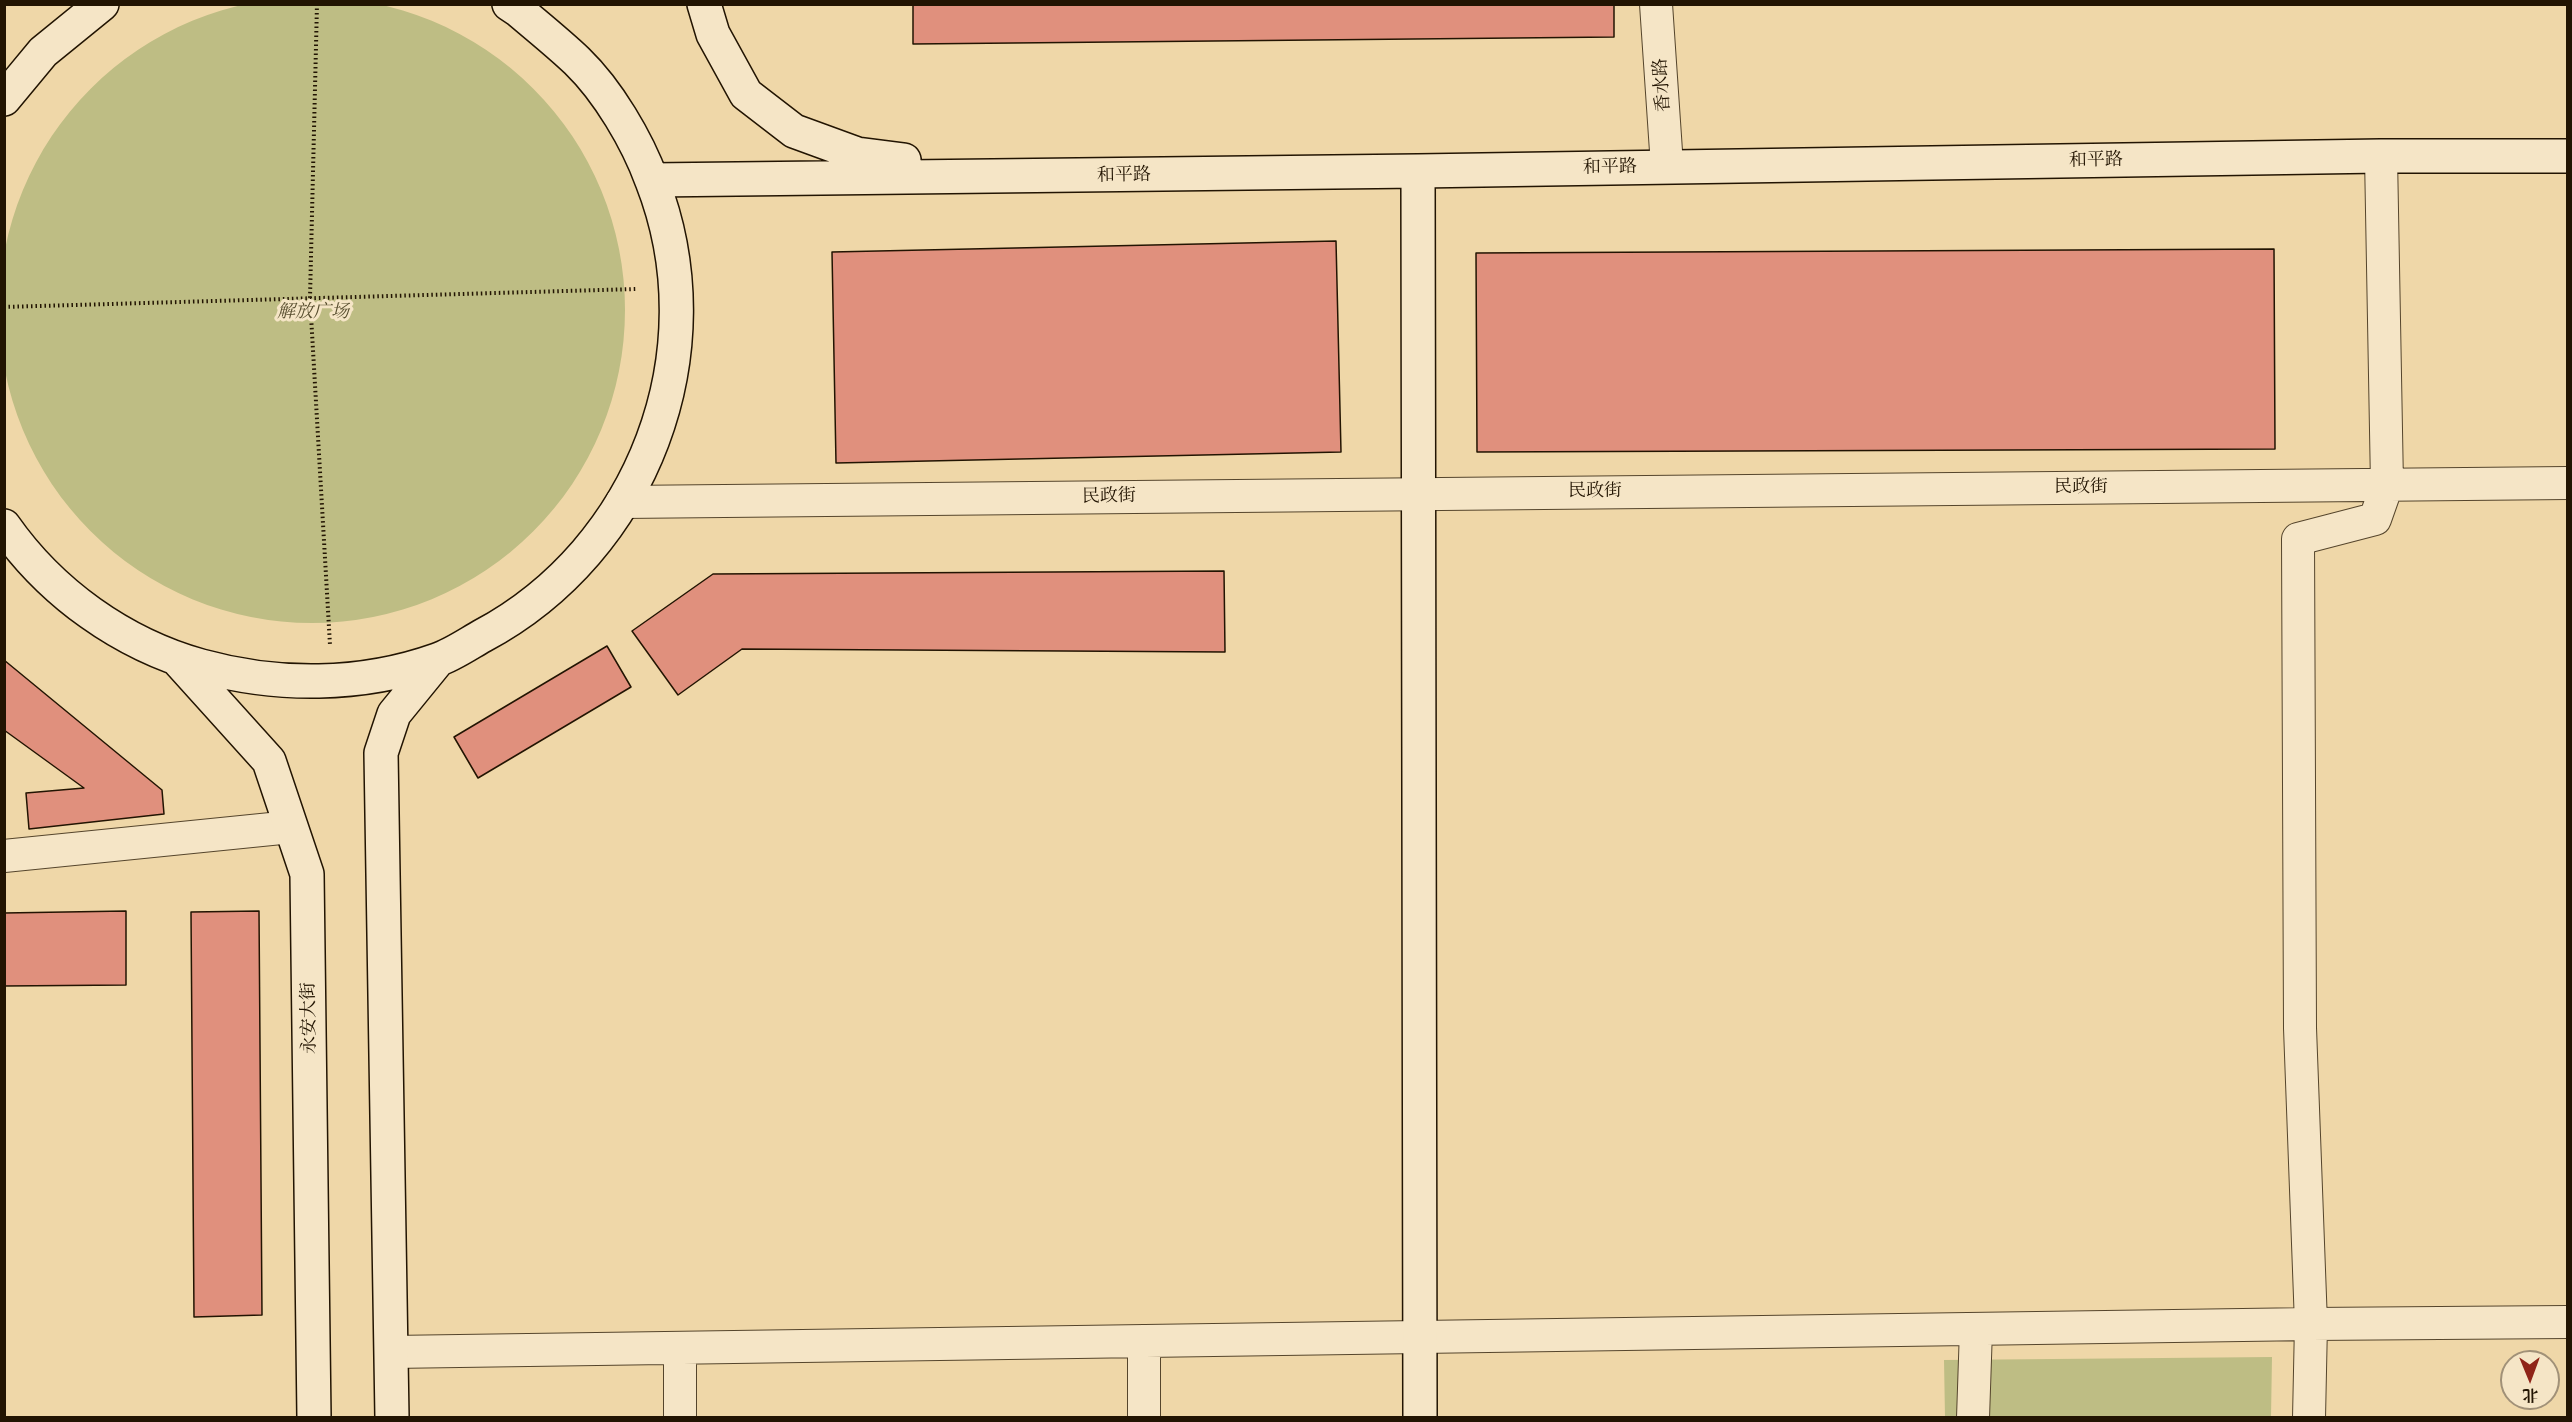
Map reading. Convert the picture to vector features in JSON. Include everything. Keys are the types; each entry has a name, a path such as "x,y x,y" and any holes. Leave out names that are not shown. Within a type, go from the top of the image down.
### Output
{"main road":[{"path":"4,99 43,52 102,4"},
{"path":"4,526 20,548 66,594 119,631 177,659 240,676 304,682 332,681 389,673 438,660 509,622 560,582 604,533 638,478 662,417 675,353 676,288 669,233 652,180 619,114 579,63 509,4"},
{"path":"704,4 713,34 746,94 794,131 857,154 1022,176"},
{"name":"和平路","path":"652,180 2381,156 2568,156"},
{"path":"1418,171 1420,1418"},
{"name":"永安大街","path":"177,659 269,761 307,874 314,1418"},
{"path":"392,1418 381,753 394,714 438,660"}],"street":[{"name":"香水路","path":"1656,4 1667,166"},
{"path":"2309,1418 2311,1324 2300,1028 2298,539 2375,519 2387,484 2381,156"},
{"name":"民政街","path":"622,502 2568,483"},
{"path":"4,856 291,827"},
{"path":"391,1352 2568,1322"},
{"path":"1972,1418 1976,1329"},
{"path":"1144,1341 1144,1418"},
{"path":"680,1348 680,1418"}],"path":[{"path":"317,4 310,298 332,681"},
{"path":"4,308 676,288"}],"green space":[{"name":"解放广场","path":"312,-3 343,-2 373,3 403,10 432,21 486,50 511,68 533,89 554,111 572,136 601,190 612,219 619,249 624,279 624,341 619,371 612,401 601,430 572,484 554,509 533,531 511,552 486,570 432,599 403,610 373,617 343,622 312,623 281,622 251,617 221,610 192,599 138,570 113,552 91,531 70,509 52,484 23,430 12,401 5,371 0,341 -1,310 0,279 5,249 12,219 23,190 52,136 70,111 91,89 113,68 138,50 192,21 221,10 251,3 281,-2"},
{"path":"2272,1357 2271,1417 1945,1417 1944,1360"}],"building":[{"path":"913,4 1614,4 1614,37 913,44"},
{"path":"1336,241 1341,452 836,463 832,252"},
{"path":"2274,249 2275,449 1477,452 1476,253"},
{"path":"1224,571 1225,652 742,649 678,695 632,631 713,574"},
{"path":"607,646 631,687 478,778 454,737"},
{"path":"4,660 162,790 164,814 29,829 26,793 84,788 4,730"},
{"path":"126,911 126,985 4,986 4,913"},
{"path":"259,911 262,1315 194,1317 191,912"}]}
